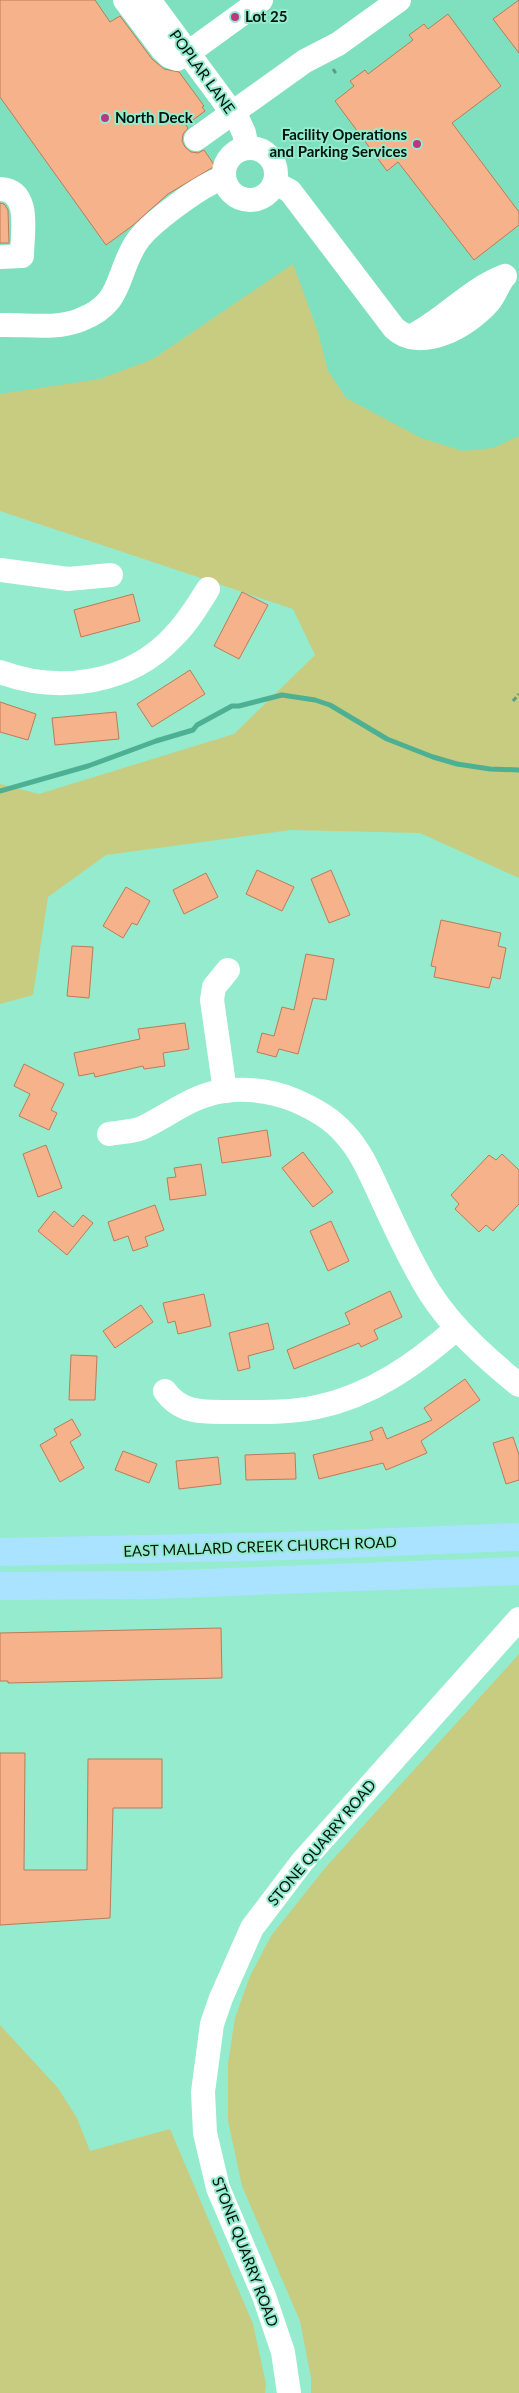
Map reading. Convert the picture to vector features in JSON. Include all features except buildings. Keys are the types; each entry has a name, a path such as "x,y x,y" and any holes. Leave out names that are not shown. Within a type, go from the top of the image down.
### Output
{"main road":[{"name":"EAST MALLARD CREEK CHURCH ROAD","path":"0,1552 288,1546 519,1537"},
{"path":"0,1586 152,1585 519,1571"}],"street":[{"path":"125,0 137,18 169,56 177,59 261,0"},
{"name":"POPLAR LANE","path":"149,0 233,114 242,128 247,148"},
{"path":"196,139 305,62 338,44 399,0"},
{"path":"247,148 262,150 273,160 276,175 275,183 266,195 259,199 244,200 231,192 224,178 224,171 229,158 240,150 247,148"},
{"path":"0,325 72,323 99,310 118,288 130,255 143,234 187,199 213,182 224,178"},
{"path":"275,183 287,188 394,328 402,335 428,338 453,330 487,305 512,271"},
{"path":"0,189 11,190 18,198 23,216 22,256 0,257"},
{"path":"0,570 68,580 111,575"},
{"path":"0,672 52,684 78,684 106,677 132,667 163,647 175,635 208,589"},
{"path":"225,1091 212,1000 214,987 221,976 228,970"},
{"path":"109,1134 140,1129 186,1102 209,1093 225,1091 258,1090 284,1096 319,1113 343,1132 364,1161 417,1271 430,1293 457,1328 508,1377 519,1384"},
{"path":"165,1391 180,1406 200,1412 283,1412 315,1408 361,1393 396,1375 428,1353 457,1328"},
{"name":"STONE QUARRY ROAD","path":"289,2393 283,2352 264,2296 218,2188 205,2133 203,2092 212,2024 221,1998 252,1928 302,1862 519,1619"}],"path":[{"path":"513,701 519,694"}],"shaded area":[{"path":"0,0 519,0 519,446 0,511"},
{"path":"293,264 318,332 328,371 346,398 421,438 463,451 493,448 519,436 519,878 420,833 291,830 106,855 48,897 33,995 0,1004 0,784 39,794 234,734 315,655 293,609 0,511 0,394 100,379 153,359"},
{"path":"519,1654 519,2393 311,2393 311,2378 300,2321 242,2186 228,2121 228,2063 235,2018 250,1976 271,1936 325,1868"},
{"path":"0,2025 58,2088 77,2118 90,2151 170,2129 253,2324 266,2384 265,2393 0,2393"}],"waterway":[{"path":"0,791 88,766 156,741 193,730 197,725 232,706 239,706 282,695 315,700 330,705 387,739 433,757 457,764 490,769 519,770"}],"place":[{"name":"Lot 25","path":"235,17"},
{"name":"North Deck","path":"105,118"},
{"name":"Facility Operations and Parking Services","path":"417,144"}]}
